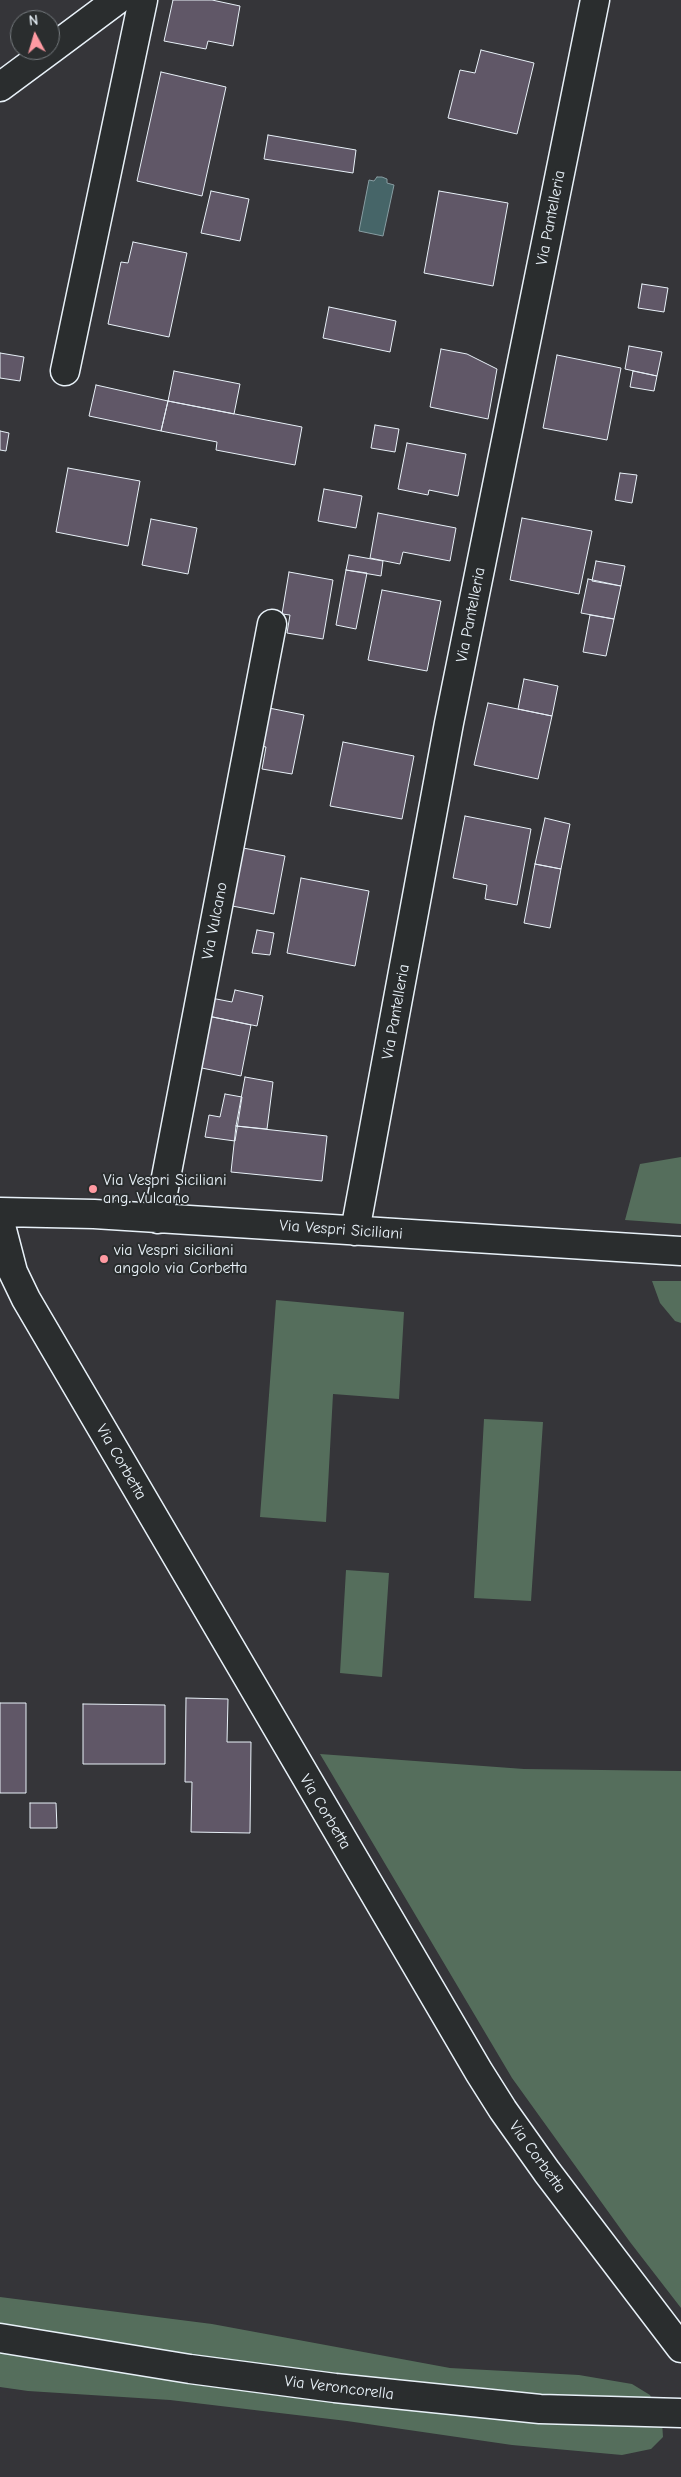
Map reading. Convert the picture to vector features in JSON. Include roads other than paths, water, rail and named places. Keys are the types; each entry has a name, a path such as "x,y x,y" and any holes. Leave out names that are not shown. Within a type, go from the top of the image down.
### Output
{"street":[{"path":"60,43 117,0"},
{"path":"65,371 144,0"},
{"name":"Via Pantelleria","path":"355,1231 449,723 595,0"},
{"path":"0,87 36,60"},
{"name":"Via Vulcano","path":"158,1219 272,624"},
{"name":"Via Vespri Siciliani","path":"2,1229 158,1219 681,1251"},
{"name":"Via Corbetta","path":"2,1229 13,1272 26,1299 484,2080 542,2164 681,2348"},
{"name":"Via Veroncorella","path":"0,2338 181,2368 335,2388 540,2409 681,2413"}],"water":[{"path":"377,177 387,179 387,183 394,185 383,236 359,231 369,180 374,181"}],"place":[{"name":"Via Vespri Siciliani ang. Vulcano","path":"93,1189"},
{"name":"via Vespri siciliani angolo via Corbetta","path":"104,1259"}]}
